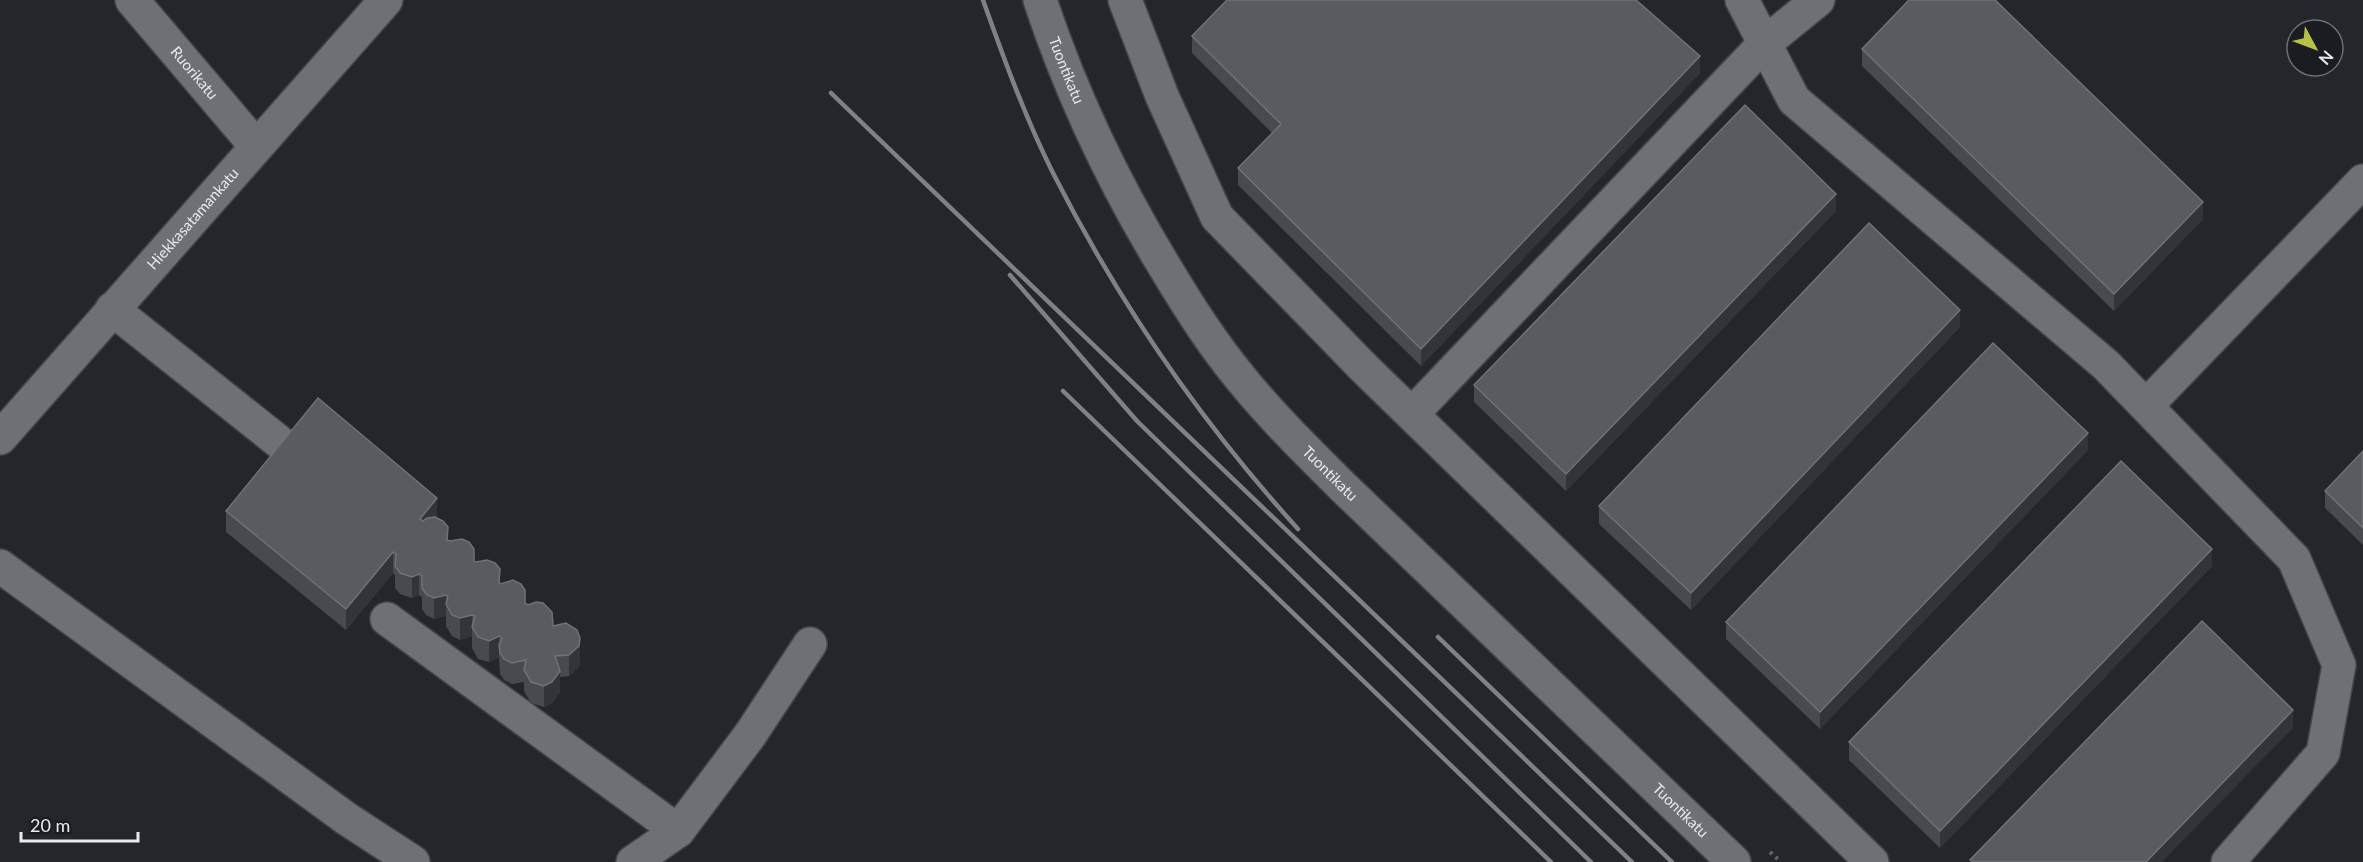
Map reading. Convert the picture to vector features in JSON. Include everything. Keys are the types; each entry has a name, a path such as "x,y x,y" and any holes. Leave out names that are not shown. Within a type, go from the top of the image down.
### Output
{"street":[{"name":"Ruorikatu","path":"132,0 256,146"},
{"name":"Hiekkasatamankatu","path":"0,438 386,0"},
{"name":"Tuontikatu","path":"1040,0 1078,102 1125,198 1200,324 1243,381 1293,438 1343,487 1734,862"},
{"path":"1125,0 1162,96 1217,217 1412,414 1872,862"},
{"path":"1742,0 1794,100 2106,365 2294,559 2339,665 2323,753 2228,862"},
{"path":"1412,414 1765,43 1818,0"},
{"path":"2146,406 2363,181"},
{"path":"112,309 278,441"},
{"path":"0,566 346,819 413,862"},
{"path":"387,619 678,831"},
{"path":"633,862 678,831 750,735 810,644"}],"path":[{"path":"1764,845 1781,862"}],"building":[{"path":"1227,0 1636,0 1700,56 1421,349 1238,168 1281,124 1192,36"},
{"path":"1909,0 1995,0 2203,202 2114,294 1862,49"},
{"path":"1745,105 1836,194 1566,474 1474,385"},
{"path":"1869,223 1960,310 1691,593 1599,506"},
{"path":"1993,343 2088,433 1820,712 1726,622"},
{"path":"318,398 437,498 420,519 423,521 435,517 443,521 448,527 447,540 462,539 469,542 474,549 474,561 487,560 495,563 500,569 499,582 501,584 513,580 521,584 525,590 525,603 528,605 536,602 543,603 552,612 553,626 566,623 577,630 580,638 579,646 569,655 555,656 560,671 552,682 544,686 531,682 524,670 526,660 512,663 504,659 499,645 502,638 499,636 489,641 478,637 472,627 475,616 460,618 452,615 446,604 448,597 446,595 434,598 426,594 422,588 422,576 419,574 412,577 400,573 395,566 396,554 393,552 346,609 226,511"},
{"path":"2363,451 2363,528 2325,491"},
{"path":"2121,461 2212,549 1940,831 1849,742"},
{"path":"2202,621 2293,710 2146,862 1973,862 1970,860"}],"railway":[{"path":"983,0 1033,131 1078,221 1105,268 1195,403 1262,488 1298,529"},
{"path":"831,93 1632,862"},
{"path":"1010,275 1137,421 1591,862"},
{"path":"1063,391 1551,862"},
{"path":"1438,637 1672,862"}]}
